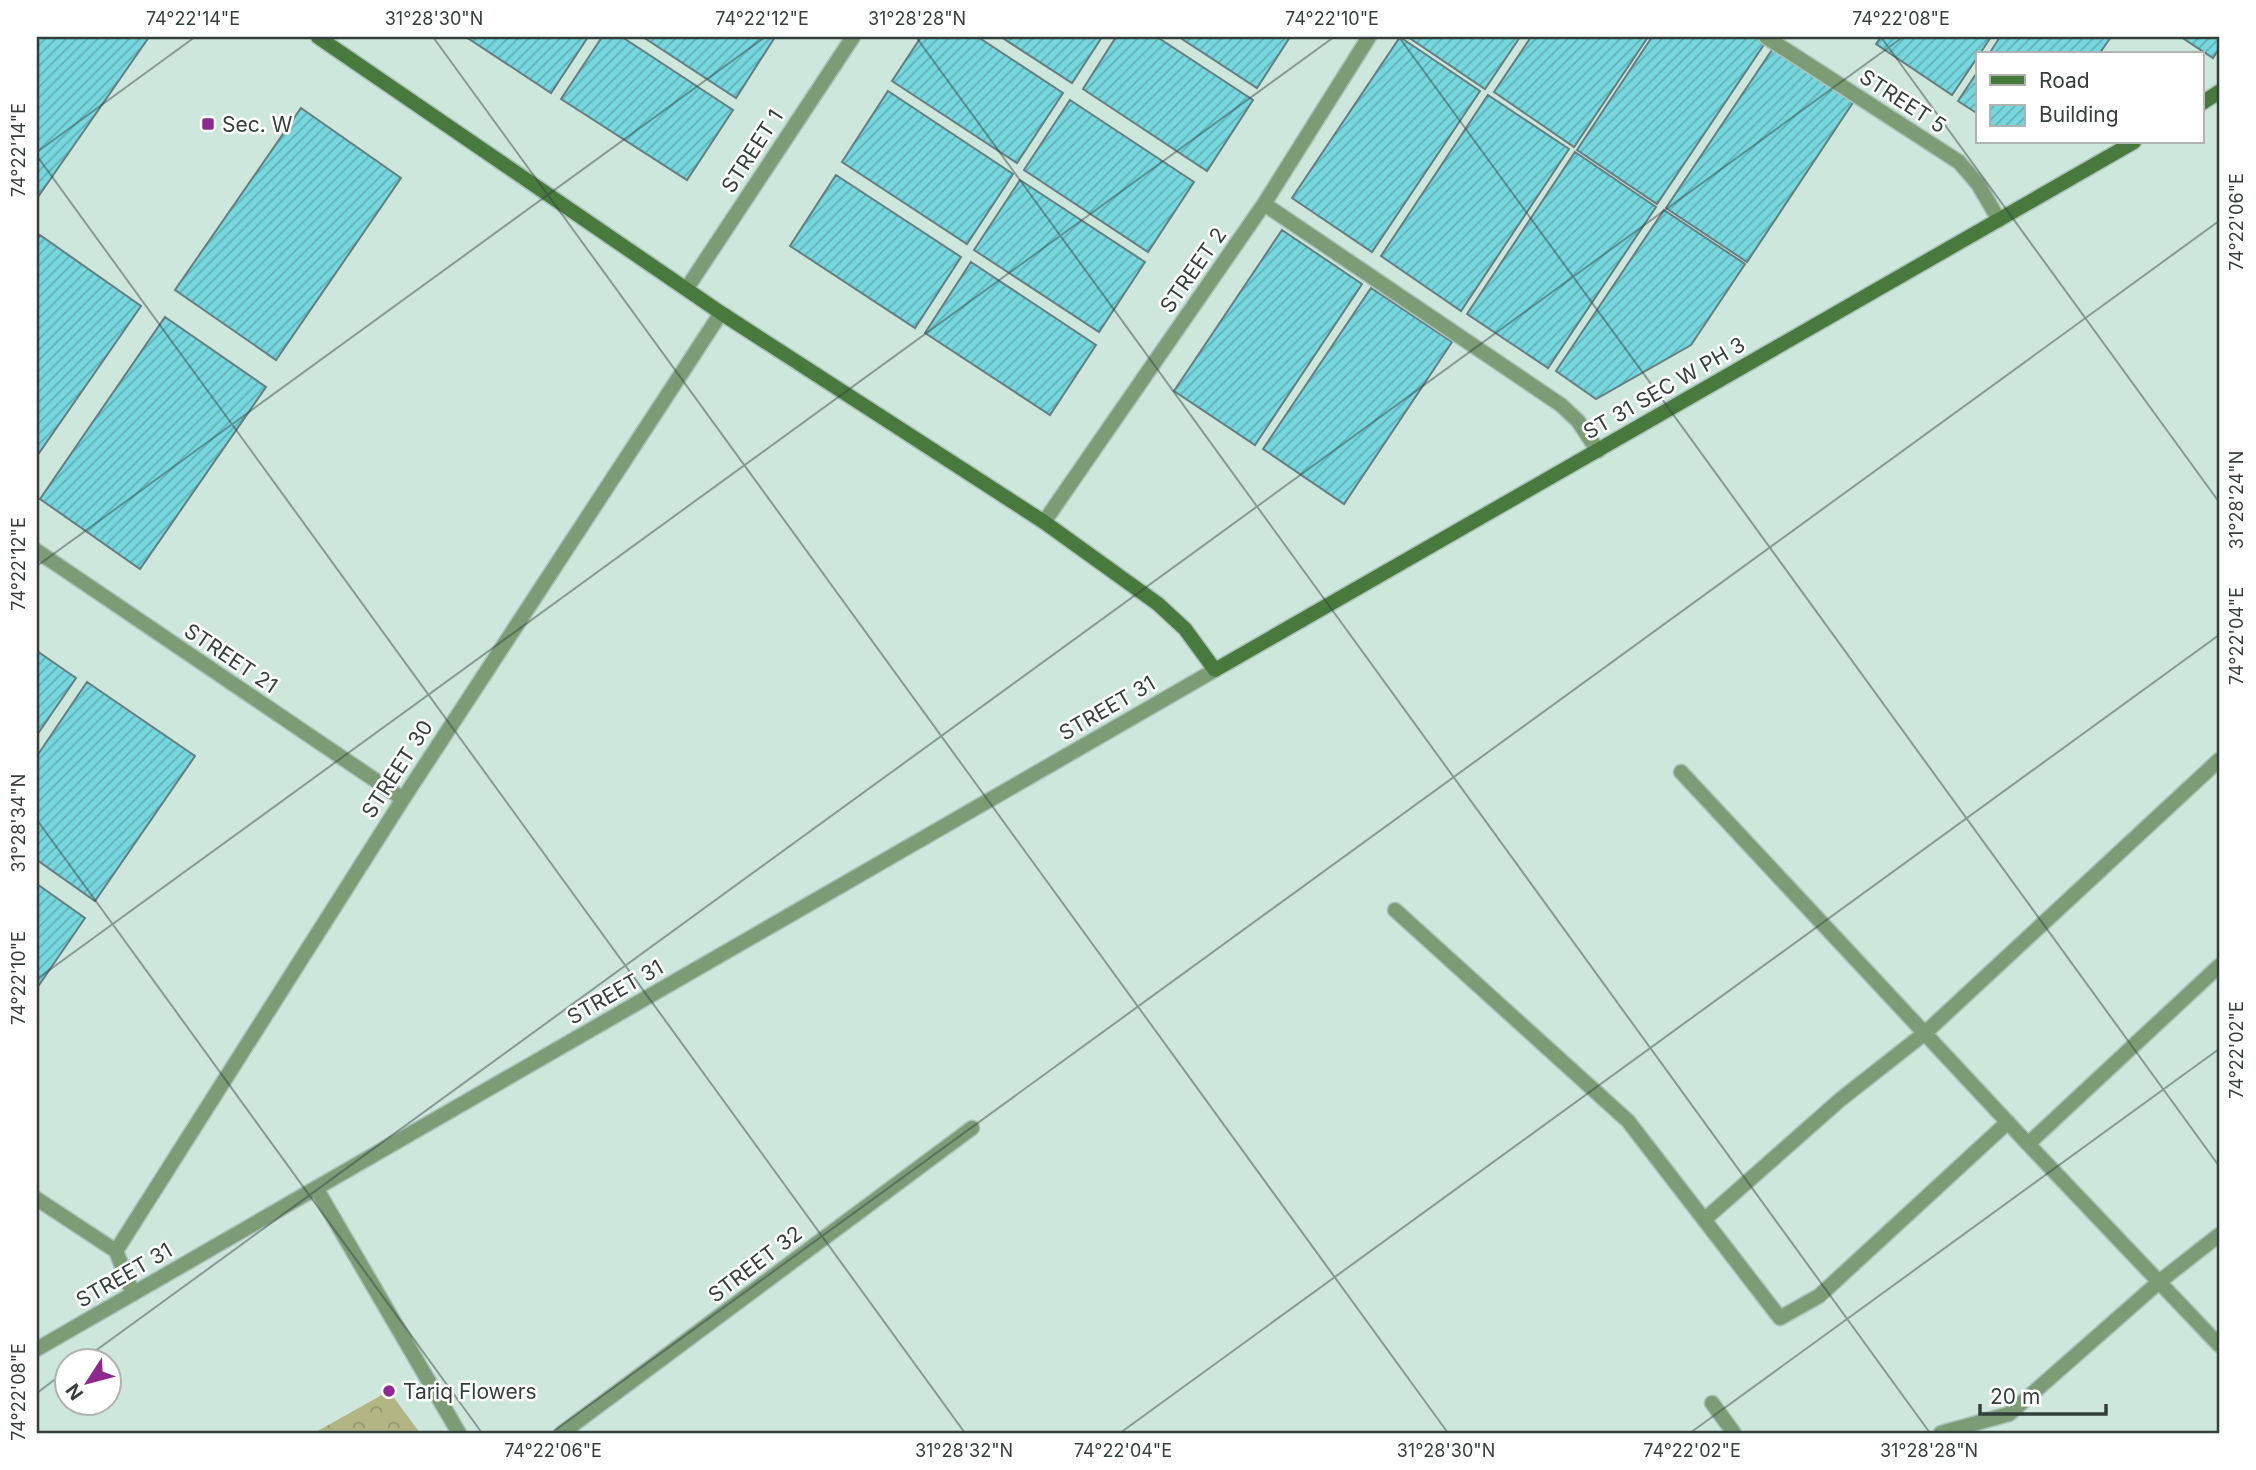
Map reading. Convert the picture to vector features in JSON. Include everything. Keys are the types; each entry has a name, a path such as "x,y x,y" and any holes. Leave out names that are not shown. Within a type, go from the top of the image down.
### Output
{"main road":[{"path":"318,37 721,313 1044,522 1158,604 1185,629 1215,670"},
{"path":"2204,102 2219,92"},
{"name":"ST 31 SEC W PH 3","path":"1215,670 2131,144"}],"street":[{"name":"STREET 1","path":"687,288 853,37"},
{"name":"STREET 2","path":"1044,522 1264,204 1369,37"},
{"name":"STREET 5","path":"1766,37 1959,162 1978,184 1999,220"},
{"path":"1264,204 1561,405 1578,421 1598,451"},
{"name":"STREET 30","path":"116,1251 403,799 721,313"},
{"name":"STREET 21","path":"37,551 403,799"},
{"name":"STREET 31","path":"37,1349 1215,670"},
{"path":"1704,1220 1841,1099 1925,1032 2219,760"},
{"path":"1681,772 2219,1345"},
{"path":"1395,910 1629,1121 1780,1318 1819,1296 2008,1122"},
{"path":"2028,1144 2219,966"},
{"name":"STREET 32","path":"562,1433 972,1128"},
{"path":"316,1188 459,1433"},
{"path":"37,1199 116,1251 133,1294"},
{"path":"1941,1433 2009,1414 2159,1282 2219,1235"},
{"path":"1712,1403 1734,1433"}],"green space":[{"path":"389,1391 420,1433 314,1433"}],"building":[{"path":"37,37 149,37 38,197 37,196"},
{"path":"466,37 588,37 551,93"},
{"path":"602,37 622,37 733,110 687,180 561,99"},
{"path":"643,37 775,37 736,98"},
{"path":"921,37 978,37 1063,93 1017,163 892,81"},
{"path":"1001,37 1102,37 1072,83"},
{"path":"1116,37 1157,37 1253,100 1207,171 1083,89"},
{"path":"1179,37 1290,37 1257,88"},
{"path":"1400,37 1480,91 1372,252 1292,198"},
{"path":"1408,37 1520,37 1485,89"},
{"path":"1531,37 1648,37 1574,147 1494,92"},
{"path":"1652,37 1756,37 1765,43 1657,204 1577,150"},
{"path":"1881,37 1991,37 1981,52 1976,52 1976,59 1952,95 1876,44"},
{"path":"2000,37 2111,37 2100,52 1990,52"},
{"path":"2181,37 2219,37 2219,49 2213,58"},
{"path":"1774,47 1854,101 1747,262 1666,208"},
{"path":"1976,74 1976,113 1958,101"},
{"path":"888,91 1013,174 967,244 842,162"},
{"path":"1488,95 1569,149 1461,311 1381,256"},
{"path":"1070,100 1194,182 1148,252 1024,170"},
{"path":"301,108 401,178 276,360 175,290"},
{"path":"1575,152 1656,207 1548,368 1467,314"},
{"path":"836,175 961,257 915,328 790,246"},
{"path":"1020,180 1145,262 1099,332 974,250"},
{"path":"1664,210 1745,264 1691,345 1596,399 1556,371"},
{"path":"1282,230 1362,284 1255,445 1174,391"},
{"path":"40,235 141,306 37,456 37,240"},
{"path":"971,262 1096,345 1050,415 925,333"},
{"path":"1371,288 1452,342 1344,504 1263,449"},
{"path":"165,317 266,387 140,569 40,499"},
{"path":"37,651 76,678 37,735"},
{"path":"87,682 195,756 95,901 37,860 37,756"},
{"path":"37,884 85,918 37,988"}],"place":[{"name":"Sec. W","path":"208,124"},
{"name":"Tariq Flowers","path":"389,1391"}]}
